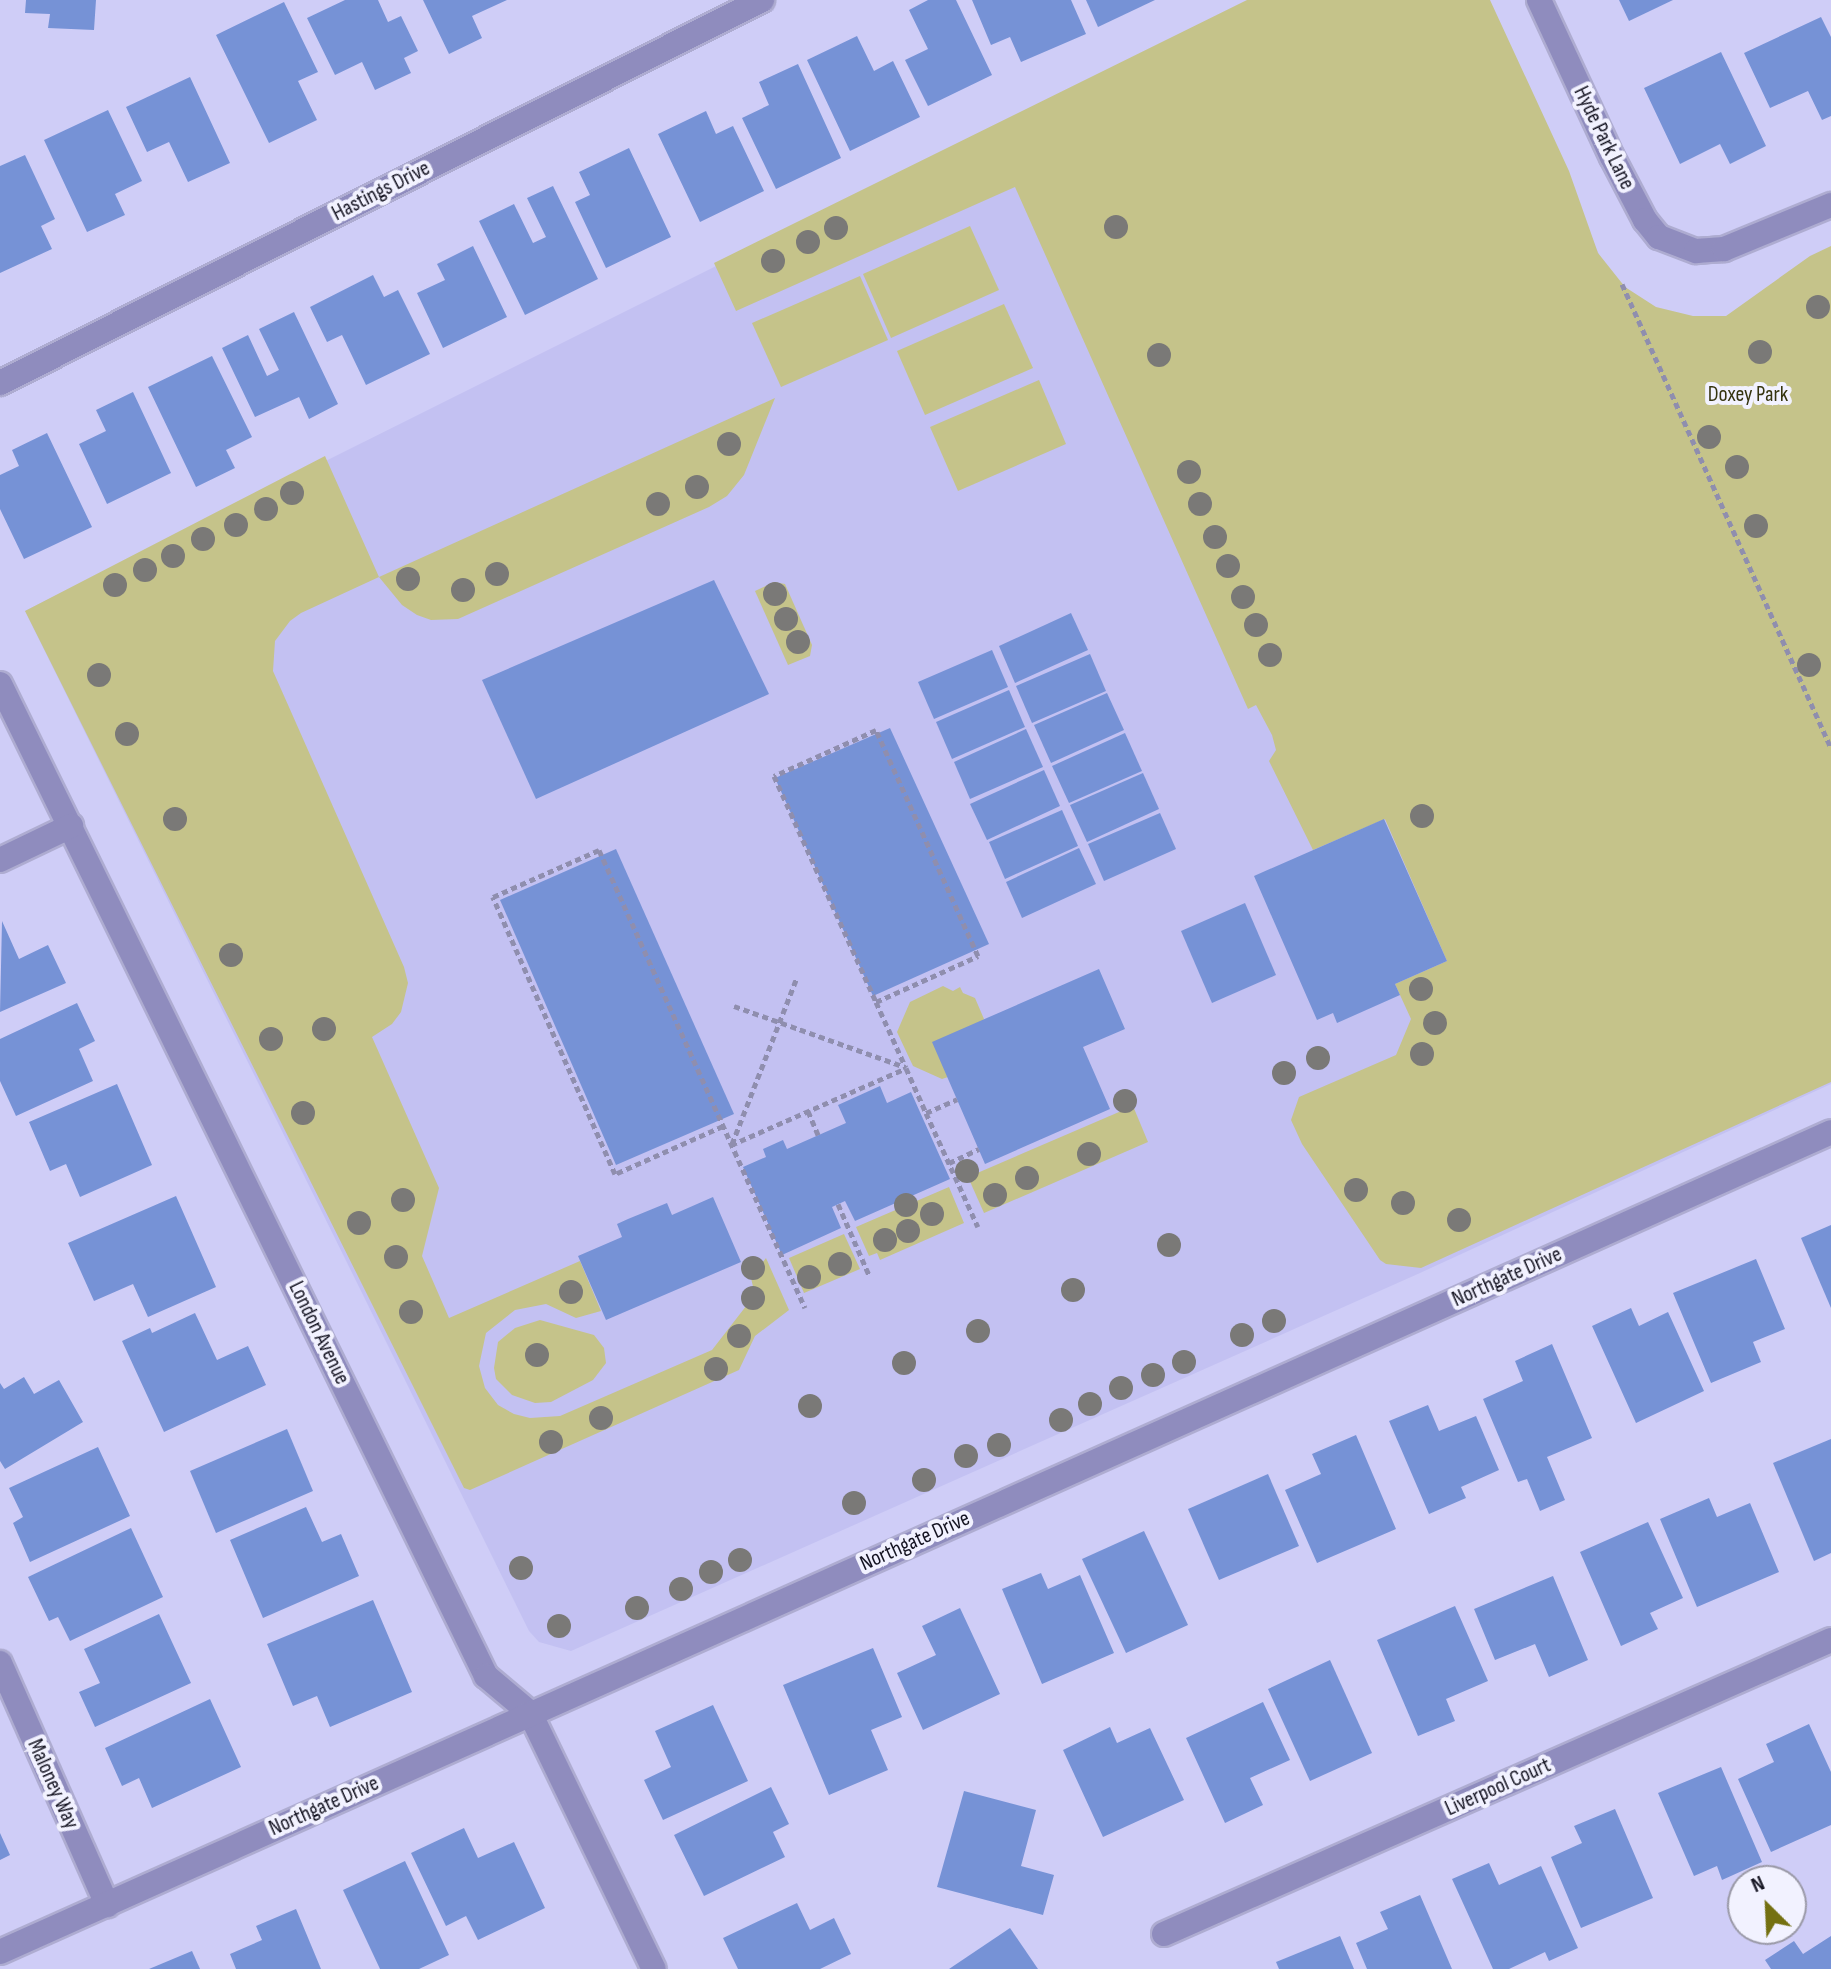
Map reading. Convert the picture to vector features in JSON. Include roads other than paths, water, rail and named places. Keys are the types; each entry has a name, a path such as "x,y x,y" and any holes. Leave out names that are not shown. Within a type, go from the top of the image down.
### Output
{"street":[{"name":"Hastings Drive","path":"0,383 762,0"},
{"name":"Hyde Park Lane","path":"1539,0 1645,220 1659,237 1696,251 1724,249 1831,205"},
{"name":"London Avenue","path":"0,684 486,1676 530,1713 654,1969"},
{"path":"0,860 71,826"},
{"name":"Northgate Drive","path":"0,1952 1831,1132"},
{"name":"Liverpool Court","path":"1164,1934 1831,1640"},
{"name":"Maloney Way","path":"0,1663 107,1905"}],"park label":[{"name":"Doxey Park","path":"1748,395"}]}
